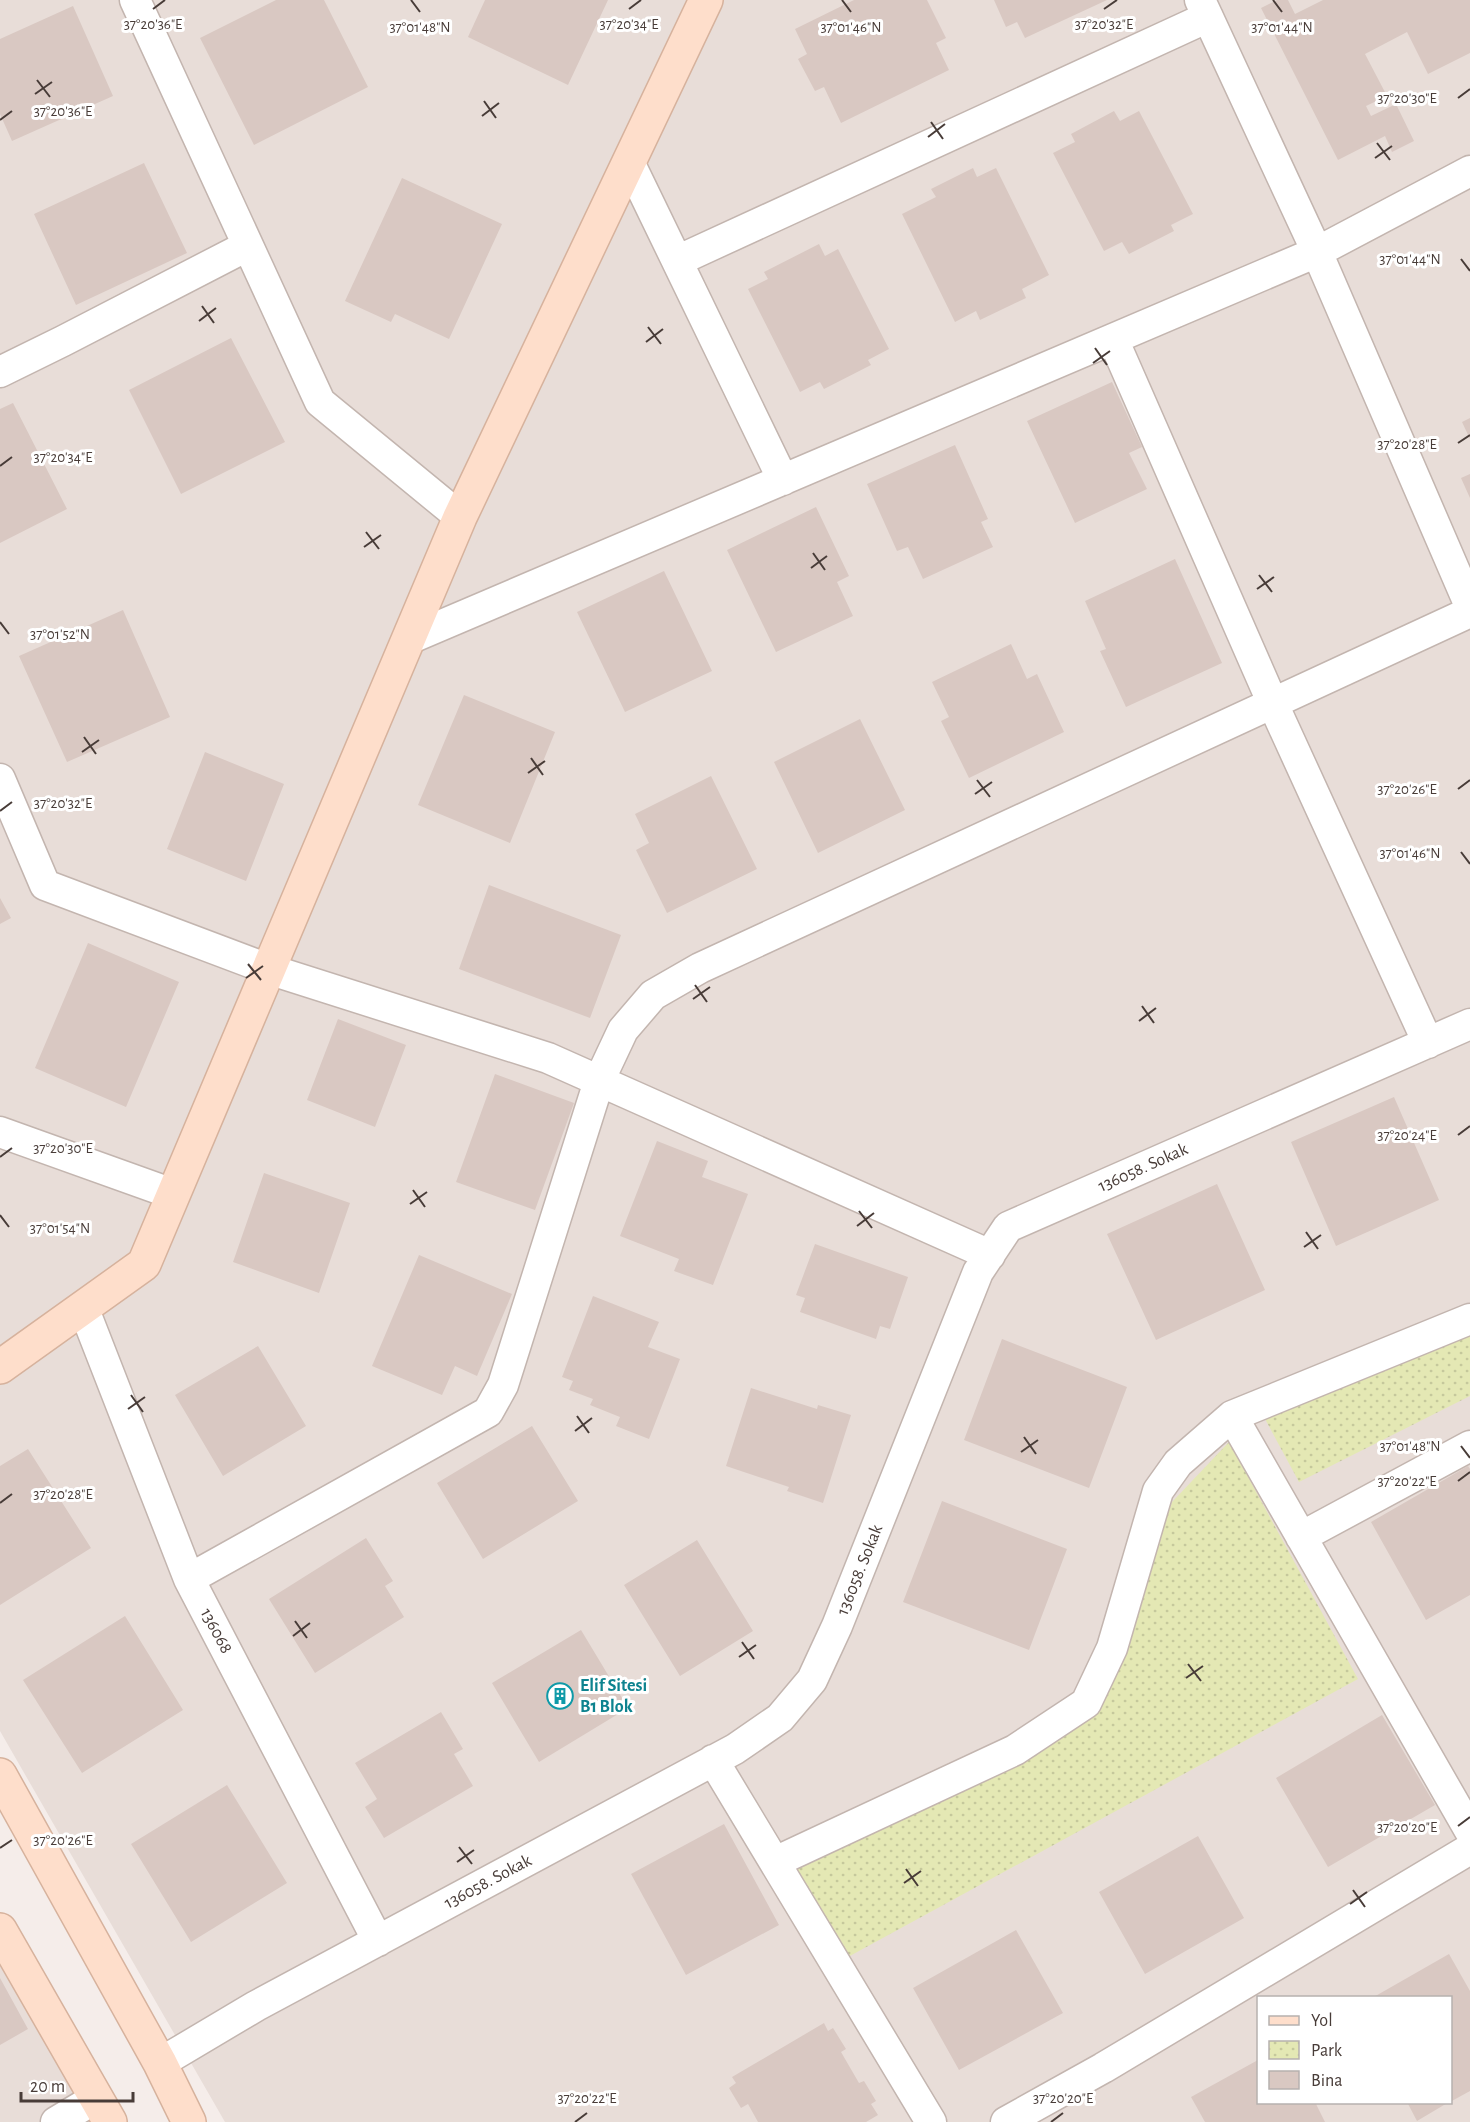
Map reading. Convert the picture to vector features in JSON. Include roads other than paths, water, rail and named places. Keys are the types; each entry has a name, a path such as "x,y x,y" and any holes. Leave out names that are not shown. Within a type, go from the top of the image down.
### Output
{"street":[{"path":"135,0 320,402 460,517"},
{"path":"0,1367 144,1264 460,517 706,0"},
{"path":"677,261 1204,9 1317,252 1470,606"},
{"path":"629,162 783,480"},
{"path":"409,639 1317,252 1470,171"},
{"path":"0,372 247,246"},
{"path":"1113,339 1273,704 1428,1043"},
{"path":"189,1579 488,1412 503,1385 599,1081 623,1030 653,995 700,968 1470,612"},
{"path":"0,779 45,885 268,969 548,1058 990,1254"},
{"name":"136058. Sokak","path":"160,2063 256,2007 735,1749 780,1718 812,1680 842,1615 978,1272 1008,1227 1470,1024"},
{"path":"0,1132 173,1194"},
{"name":"136068","path":"83,1307 189,1579 378,1941"},
{"path":"775,1862 1016,1750 1086,1703 1112,1648 1158,1491 1178,1463 1232,1416 1470,1319"},
{"path":"1232,1416 1470,1831"},
{"path":"1301,1537 1470,1446"},
{"path":"713,1760 931,2122"},
{"path":"0,1776 160,2063 189,2122"},
{"path":"1006,2122 1103,2068 1470,1849"},
{"path":"0,1930 103,2110 56,2122"}],"place":[{"name":"Elif Sitesi B1 Blok","path":"560,1696"}]}
